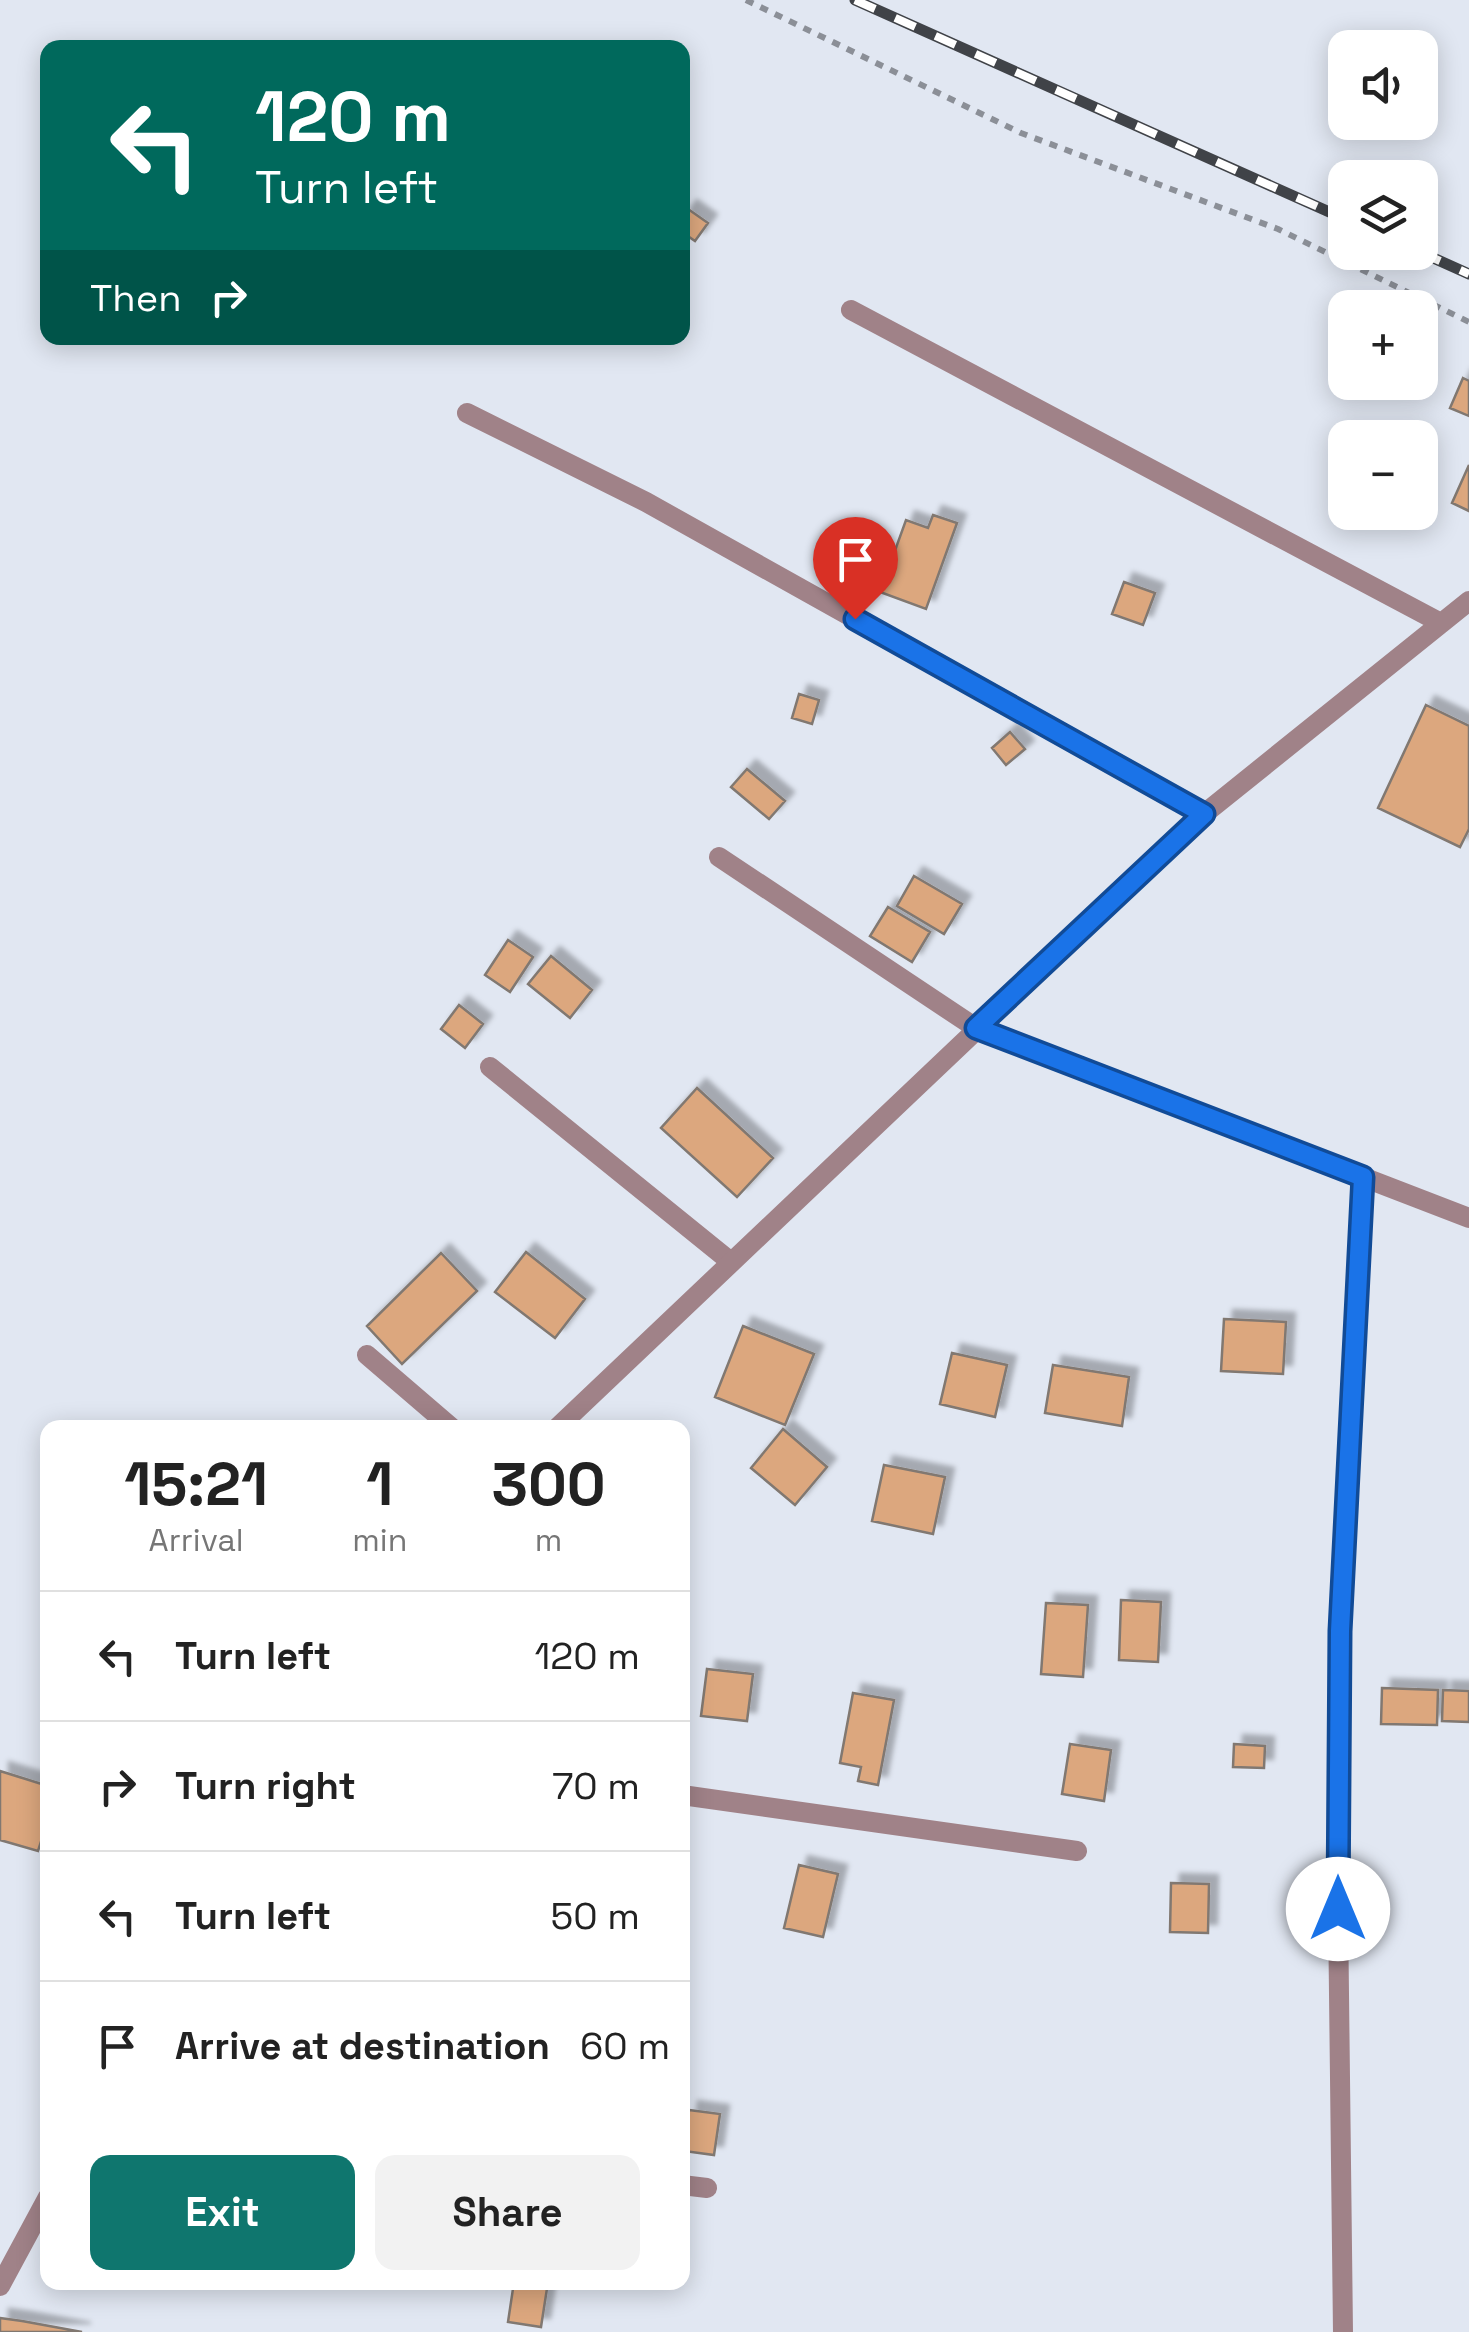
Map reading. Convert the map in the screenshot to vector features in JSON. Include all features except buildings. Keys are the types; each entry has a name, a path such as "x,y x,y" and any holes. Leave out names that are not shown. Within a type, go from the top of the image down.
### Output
{"street":[{"path":"850,310 1442,623"},
{"path":"468,414 646,502 1204,814"},
{"path":"565,1420 1204,814 1469,601"},
{"path":"719,857 976,1028 1469,1218"},
{"path":"490,1067 731,1262"},
{"path":"1344,2332 1338,1909 1340,1631 1363,1177"},
{"path":"367,1356 443,1420"},
{"path":"690,1795 1077,1851"},
{"path":"690,2185 707,2188"},
{"path":"0,2286 40,2213"}],"path":[{"path":"746,0 1021,133 1278,228 1469,322"}],"railway":[{"path":"855,0 1328,211"},
{"path":"1438,260 1469,274"}],"route":[{"path":"855,619 1204,814 976,1028 1363,1177 1340,1631 1338,1909"}]}
